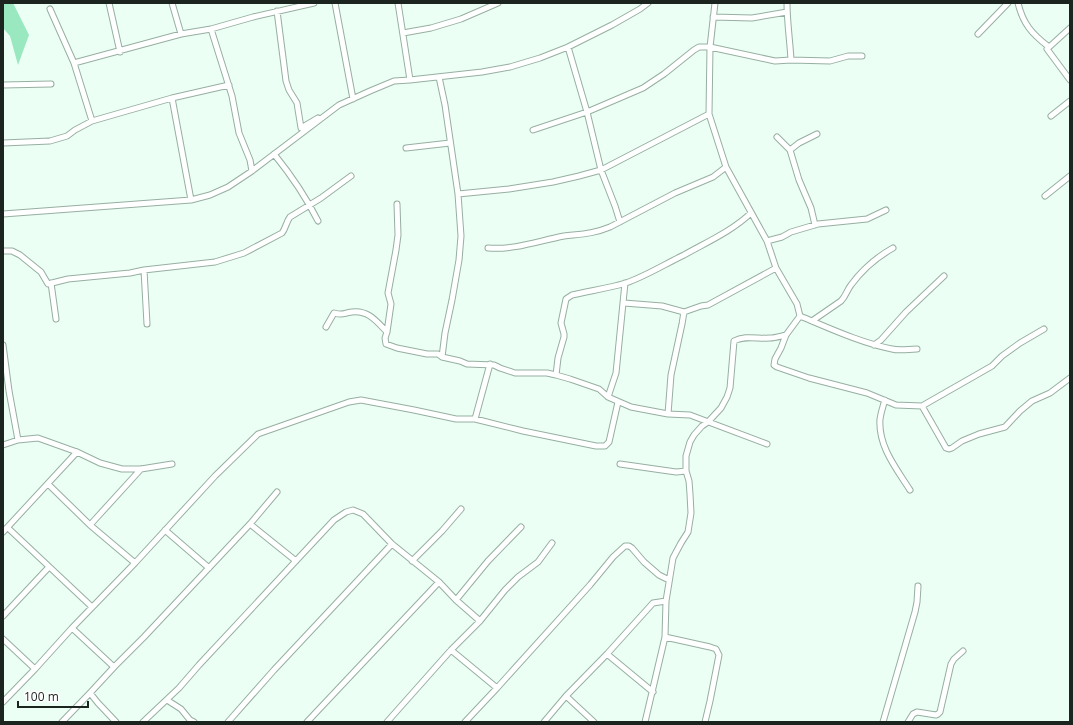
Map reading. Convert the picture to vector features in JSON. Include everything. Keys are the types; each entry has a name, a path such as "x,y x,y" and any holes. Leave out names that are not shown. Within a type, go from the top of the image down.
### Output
{"street":[{"path":"109,3 120,52"},
{"path":"172,3 181,34"},
{"path":"74,63 120,52 181,34 211,29 253,17 314,3"},
{"path":"335,3 353,99"},
{"path":"398,3 410,80"},
{"path":"403,33 432,28 453,22 498,3"},
{"path":"277,12 286,81 289,90 297,103 301,128 339,105 394,81 482,72 510,67 540,58 568,47 612,25 648,3"},
{"path":"715,3 710,47 709,114 726,167 767,241 776,268 798,304 800,316 786,335 774,365 809,378 867,393 896,405 922,406 992,366 1002,356 1020,343 1044,329"},
{"path":"786,3 791,60"},
{"path":"978,34 1008,3"},
{"path":"1018,3 1028,28 1036,37 1049,47 1047,48 1070,80"},
{"path":"50,9 74,63 92,121"},
{"path":"713,17 752,18 787,12"},
{"path":"1049,47 1070,28"},
{"path":"211,29 235,110 239,133 250,160 252,171"},
{"path":"568,47 587,112 601,170 620,222"},
{"path":"534,130 587,112 643,88 699,47 710,47 775,61 830,61 848,56 862,56"},
{"path":"439,77 458,194 461,236 459,260 442,357"},
{"path":"3,85 51,84"},
{"path":"3,143 50,141 67,136 92,121 172,98 228,85"},
{"path":"172,98 191,200"},
{"path":"1051,116 1070,101"},
{"path":"3,214 191,200 210,195 228,187 252,171 339,105"},
{"path":"458,194 509,189 553,182 601,170 709,114"},
{"path":"790,150 799,143 817,134"},
{"path":"777,137 790,150 800,184 812,208 815,225"},
{"path":"406,148 450,143"},
{"path":"274,154 310,204 318,221"},
{"path":"488,248 499,249 519,247 564,236 581,235 601,231 675,193 713,177 726,167"},
{"path":"51,284 61,280 130,274 144,270 214,262 244,253 282,233 290,217 321,198 351,176"},
{"path":"1045,196 1070,176"},
{"path":"397,204 398,235 388,292 390,304 385,338 386,344 397,348 427,354 438,354 442,357 471,364 490,364 514,373 547,373 556,375 580,382 598,390 618,402 631,407 668,414 690,415 767,444"},
{"path":"767,241 815,225 867,219 886,210"},
{"path":"556,375 558,358 564,340 561,323 566,299 572,295 625,283 653,271 736,226 751,213"},
{"path":"812,321 842,301 850,286 869,265 893,248"},
{"path":"3,251 12,251 20,255 41,272 48,284 51,284"},
{"path":"624,303 662,306 684,312 708,305 776,268"},
{"path":"144,270 147,324"},
{"path":"874,345 881,340 906,312 944,276"},
{"path":"608,397 616,373 625,283"},
{"path":"51,284 56,319"},
{"path":"326,327 334,313 341,315 356,311 362,312 373,318 387,332"},
{"path":"668,414 672,375 684,312"},
{"path":"800,316 874,345 893,350 917,349"},
{"path":"645,722 665,637 666,601 673,558 688,532 691,513 689,481 686,471 686,456 690,442 702,426 708,422 721,408 727,397 730,388 734,341 786,335"},
{"path":"3,345 9,391 18,440"},
{"path":"475,420 490,364"},
{"path":"922,406 946,448 949,449 962,441 979,434 1005,427 1032,401 1050,393 1070,378"},
{"path":"3,702 216,476 258,434 349,402 361,400 456,419 475,420 596,446 605,446 609,442 618,402"},
{"path":"885,400 880,418 880,434 892,462 910,490"},
{"path":"3,445 18,440 38,438 77,452 100,463 122,469 141,469 172,464"},
{"path":"3,532 77,452"},
{"path":"620,464 676,472 686,471"},
{"path":"90,525 141,469"},
{"path":"48,484 90,525 135,563"},
{"path":"62,722 209,568 250,524 277,492"},
{"path":"412,561 442,531 461,509"},
{"path":"143,722 155,709 167,700 334,520 352,510 363,514 392,544 439,582 480,622"},
{"path":"250,524 296,561"},
{"path":"456,600 488,561 521,527"},
{"path":"8,528 92,607"},
{"path":"165,530 209,568"},
{"path":"387,722 452,650 480,622 518,577 538,562 552,543"},
{"path":"228,722 274,670 392,544"},
{"path":"465,722 590,585 621,548 629,546 632,548 659,575 669,580"},
{"path":"3,616 49,567"},
{"path":"307,722 439,582"},
{"path":"883,722 915,612 918,586"},
{"path":"544,722 566,696 607,654 653,603 666,601"},
{"path":"72,628 114,667"},
{"path":"665,637 710,647 716,649 719,655 705,722"},
{"path":"3,639 35,669"},
{"path":"452,650 497,688"},
{"path":"908,722 913,714 917,712 936,715 940,712 951,664 963,651"},
{"path":"607,654 653,692"},
{"path":"90,693 116,722"},
{"path":"566,696 594,722"},
{"path":"167,700 181,709 190,720 194,722"}],"green space":[{"path":"3,3 13,3 29,35 18,65 10,36 3,28"}]}
